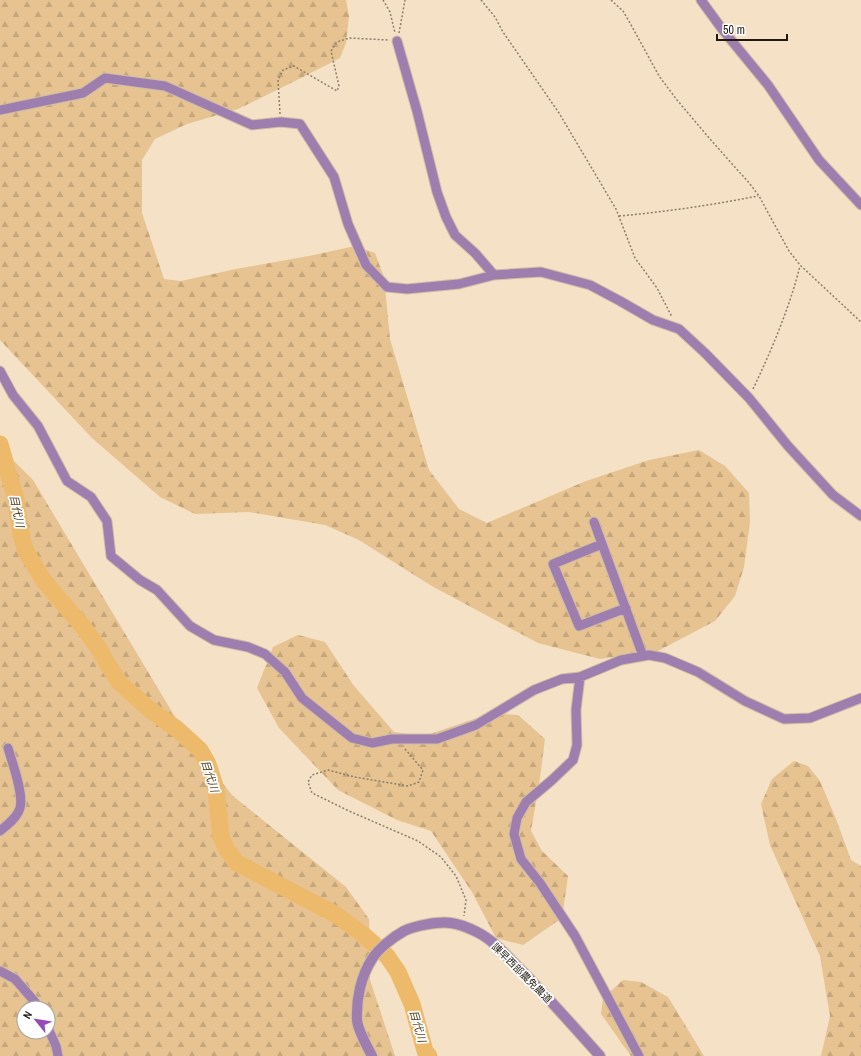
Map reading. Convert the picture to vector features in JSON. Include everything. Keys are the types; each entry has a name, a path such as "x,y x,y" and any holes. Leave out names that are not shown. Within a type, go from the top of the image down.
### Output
{"street":[{"path":"701,0 722,29 768,85 819,160 861,205"},
{"path":"397,41 417,111 437,192 446,217 455,235 475,253 494,275"},
{"path":"0,110 83,93 105,78 165,86 252,125 281,122 300,124 334,177 348,224 366,265 387,287 407,289 459,284 494,275 541,272 590,285 653,320 679,329 749,398 788,446 833,495 861,516"},
{"path":"0,371 13,395 38,426 67,481 91,497 107,521 112,556 140,580 157,590 190,626 214,640 248,646 265,654 285,672 302,698 352,738 372,743 392,739 437,739 476,725 534,690 562,679 580,677 621,660 649,655 665,658 698,672 745,701 784,719 810,718 861,698"},
{"path":"594,522 643,656"},
{"path":"602,544 554,564 579,626 626,608"},
{"path":"580,677 576,710 578,746 572,760 552,780 526,802 517,818 514,834 521,859 540,883 575,936 639,1056"},
{"path":"0,831 13,820 20,808 18,779 8,748"},
{"name":"諫早西部農免農道","path":"372,1056 357,1022 357,1001 364,976 372,958 386,944 404,931 436,923 450,923 463,926 476,931 492,942 535,984 600,1056"},
{"path":"0,971 15,979 33,1000"},
{"path":"53,1040 58,1056"}],"path":[{"path":"383,0 390,12 397,41"},
{"path":"397,41 405,0"},
{"path":"482,0 559,113 619,216 635,258 656,288 679,329"},
{"path":"611,0 622,11 630,23 659,76 677,100 759,196 789,251 800,265 861,322"},
{"path":"281,122 278,80 283,70 294,66 337,91 339,86 331,50 337,42 349,38 397,41"},
{"path":"619,216 722,203 759,196"},
{"path":"749,398 769,355 794,290 800,265"},
{"path":"392,739 407,751 423,770 419,782 408,786 355,777 328,770 312,775 308,782 312,793 418,841 441,857 456,876 466,900 463,926"}],"green space":[{"path":"0,0 346,0 349,16 346,43 340,58 238,109 187,124 155,139 142,160 142,213 164,279 181,281 355,246 375,253 384,277 390,339 429,470 459,509 487,523 586,481 649,460 699,450 725,466 749,493 750,522 744,567 735,596 715,621 658,651 600,659 538,643 430,585 359,540 325,525 249,512 195,514 160,497 92,438 0,340"},
{"path":"0,447 33,480 195,750 233,796 346,887 369,919 370,980 395,1056 0,1056"},
{"path":"298,635 325,642 354,686 394,732 424,736 492,713 518,715 545,739 531,831 542,851 568,876 562,918 523,945 496,938 472,892 431,831 397,820 338,790 279,728 257,688 273,647"},
{"path":"794,761 808,766 820,781 851,860 861,866 861,1056 821,1056 830,1016 820,956 770,845 761,804 772,779"},
{"path":"623,980 641,982 668,997 704,1056 631,1056 601,1014 603,998"}],"waterway":[{"name":"目代川","path":"0,444 17,503 22,538 26,552 44,581 84,628 120,683 149,709 177,729 200,750 208,764 216,789 221,837 227,850 237,863 335,914 365,936 387,956 398,972 412,1004 425,1051 429,1056"}]}
